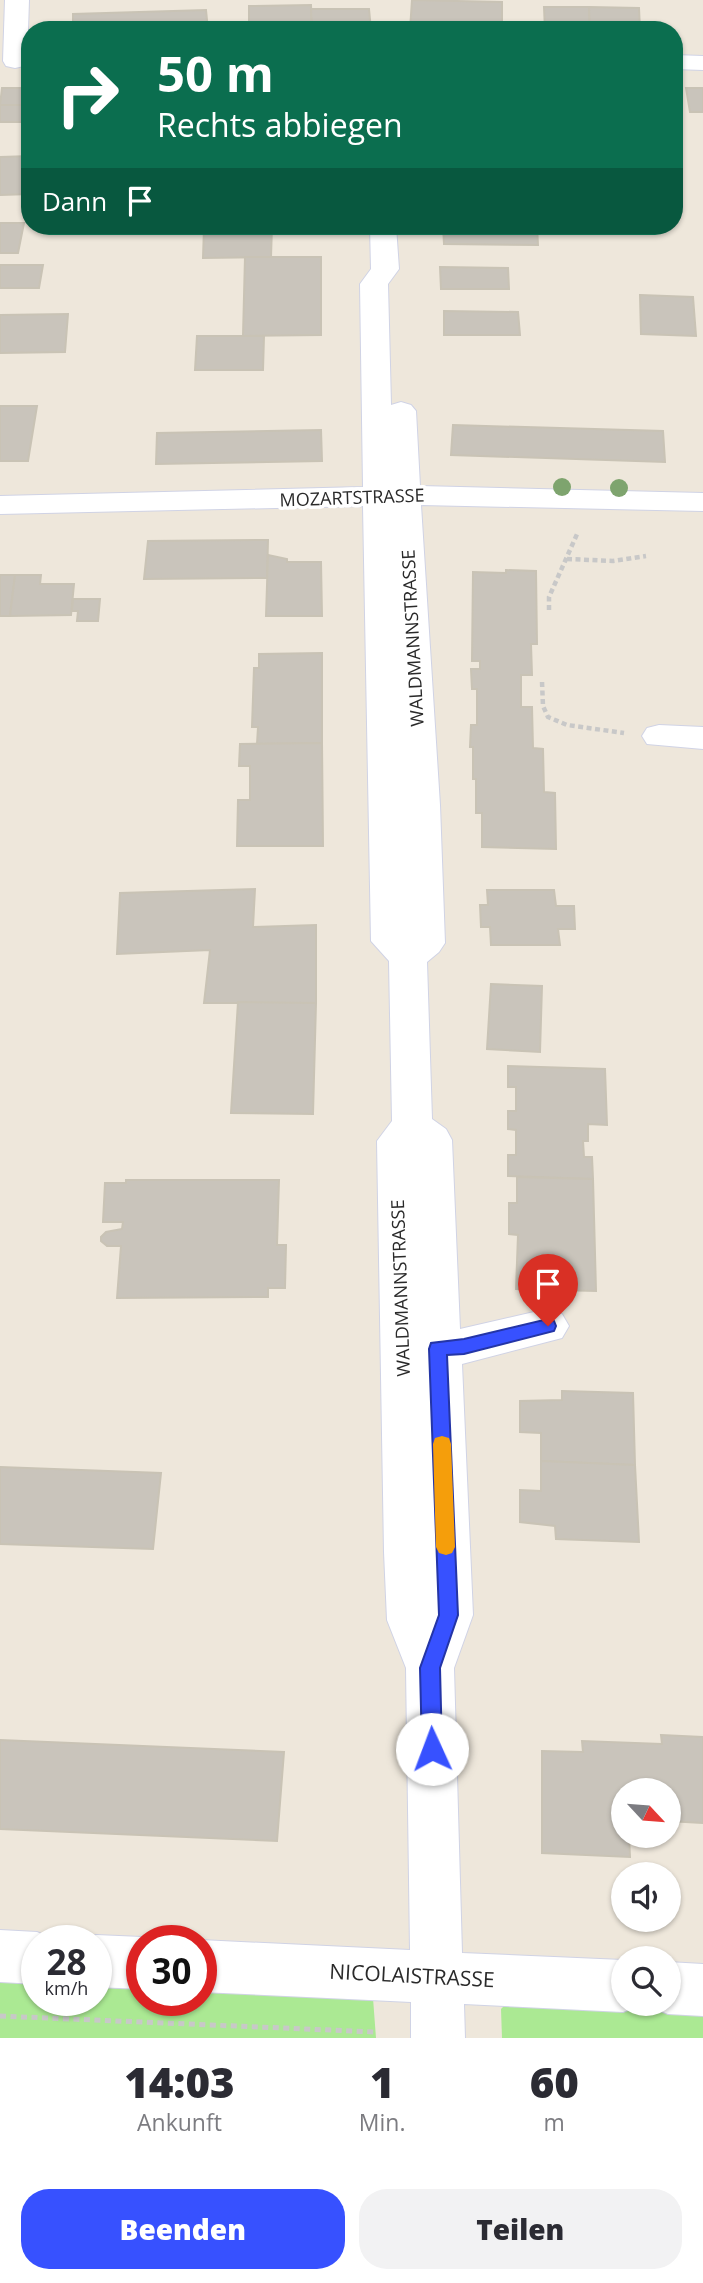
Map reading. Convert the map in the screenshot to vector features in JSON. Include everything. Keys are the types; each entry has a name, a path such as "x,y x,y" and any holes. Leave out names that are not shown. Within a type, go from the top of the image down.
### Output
{"street":[{"path":"15,61 17,0"},
{"path":"683,62 703,63"},
{"name":"WALDMANNSTRASSE","path":"383,235 385,269 374,284 391,497 390,941 408,957 412,1125 432,1140 421,1350 424,1457 407,1552 411,1620 430,1668 438,2038"},
{"name":"MOZARTSTRASSE","path":"0,505 391,497 703,502"},
{"path":"659,736 703,738"},
{"path":"421,1350 464,1346 548,1326"},
{"path":"0,1956 21,1957"},
{"name":"NICOLAISTRASSE","path":"217,1967 611,1985"},
{"path":"681,1989 703,1990"}],"path":[{"path":"549,610 549,597 576,540 579,527"},
{"path":"567,559 614,561 646,556"},
{"path":"542,682 543,706 548,717 567,725 659,736"},
{"path":"0,2016 376,2032"}],"green space":[{"path":"0,1975 21,1976 21,2016 112,2016 112,1981 126,1981 126,2016 217,2016 217,1986 373,1998 376,2038 0,2038"},
{"path":"509,2001 611,2006 611,2016 681,2016 681,2009 703,2010 703,2038 502,2038 501,2009"}],"building":[{"path":"412,0 502,2 502,21 411,21"},
{"path":"311,5 312,21 249,21 249,6"},
{"path":"544,7 589,7 590,21 545,21"},
{"path":"589,7 639,8 640,21 590,21"},
{"path":"311,9 369,9 370,21 312,21"},
{"path":"206,10 207,21 73,21 73,14"},
{"path":"2,88 21,88 21,105 0,105"},
{"path":"686,88 703,88 703,112 690,112"},
{"path":"0,105 21,105 21,122 0,122"},
{"path":"21,156 21,194 0,195 0,157"},
{"path":"0,223 21,223 18,253 0,253"},
{"path":"204,235 272,235 271,257 203,258"},
{"path":"444,235 537,235 538,245 444,244"},
{"path":"245,257 321,257 321,335 243,336"},
{"path":"0,265 43,265 39,288 0,288"},
{"path":"440,267 508,268 509,289 441,289"},
{"path":"640,295 693,297 696,336 641,334"},
{"path":"444,311 518,312 520,335 444,335"},
{"path":"68,314 65,352 0,353 0,315"},
{"path":"197,336 264,336 263,370 195,370"},
{"path":"0,406 37,406 28,461 0,461"},
{"path":"453,425 663,431 665,462 451,455"},
{"path":"321,430 322,461 156,464 157,433"},
{"path":"268,540 267,578 144,579 148,541"},
{"path":"268,555 287,559 287,562 321,562 322,616 266,616"},
{"path":"506,570 536,571 537,644 531,644 532,675 521,675 521,707 532,707 533,748 543,749 544,792 555,793 556,849 482,847 482,813 476,813 476,779 473,779 473,747 470,747 471,725 477,725 477,689 472,689 471,669 480,669 480,661 472,661 473,572 506,573"},
{"path":"0,575 15,575 10,616 0,616"},
{"path":"15,575 41,575 40,584 74,584 71,615 10,616"},
{"path":"73,599 100,599 98,621 77,621 78,611 72,611"},
{"path":"322,653 322,743 257,744 258,727 252,727 254,668 259,668 259,654"},
{"path":"322,743 323,846 237,846 238,800 250,800 250,766 239,766 240,744"},
{"path":"255,889 253,927 316,925 316,1003 204,1003 210,950 117,954 120,893"},
{"path":"487,890 554,890 556,906 574,906 575,929 558,929 560,945 491,945 490,927 481,927 480,905 488,905"},
{"path":"491,984 542,986 540,1052 487,1049"},
{"path":"238,1002 316,1003 313,1114 231,1113"},
{"path":"508,1066 605,1069 607,1125 588,1124 588,1141 583,1141 584,1157 592,1157 593,1179 508,1176 508,1155 516,1155 516,1130 508,1129 508,1111 516,1111 516,1087 508,1087"},
{"path":"517,1177 593,1179 596,1291 516,1289 518,1235 509,1234 509,1203 517,1203"},
{"path":"126,1180 279,1180 277,1245 286,1245 285,1288 268,1288 268,1297 117,1298 121,1246 107,1246 101,1241 101,1237 106,1232 122,1229 123,1222 103,1222 105,1183 126,1183"},
{"path":"562,1391 633,1393 635,1465 541,1461 541,1433 520,1432 520,1401 562,1400"},
{"path":"541,1461 635,1465 639,1542 556,1539 555,1526 520,1522 520,1490 541,1491"},
{"path":"0,1467 161,1473 153,1549 0,1544"},
{"path":"661,1735 703,1737 703,1823 681,1822 681,1778 611,1778 611,1848 630,1848 630,1857 542,1853 542,1751 583,1752 582,1741 662,1744"},
{"path":"0,1740 284,1752 277,1841 0,1829"}],"slow traffic":[{"path":"442,1444 446,1547"}],"route":[{"path":"432,1749 430,1668 449,1615 438,1349 464,1346 548,1326"}]}
